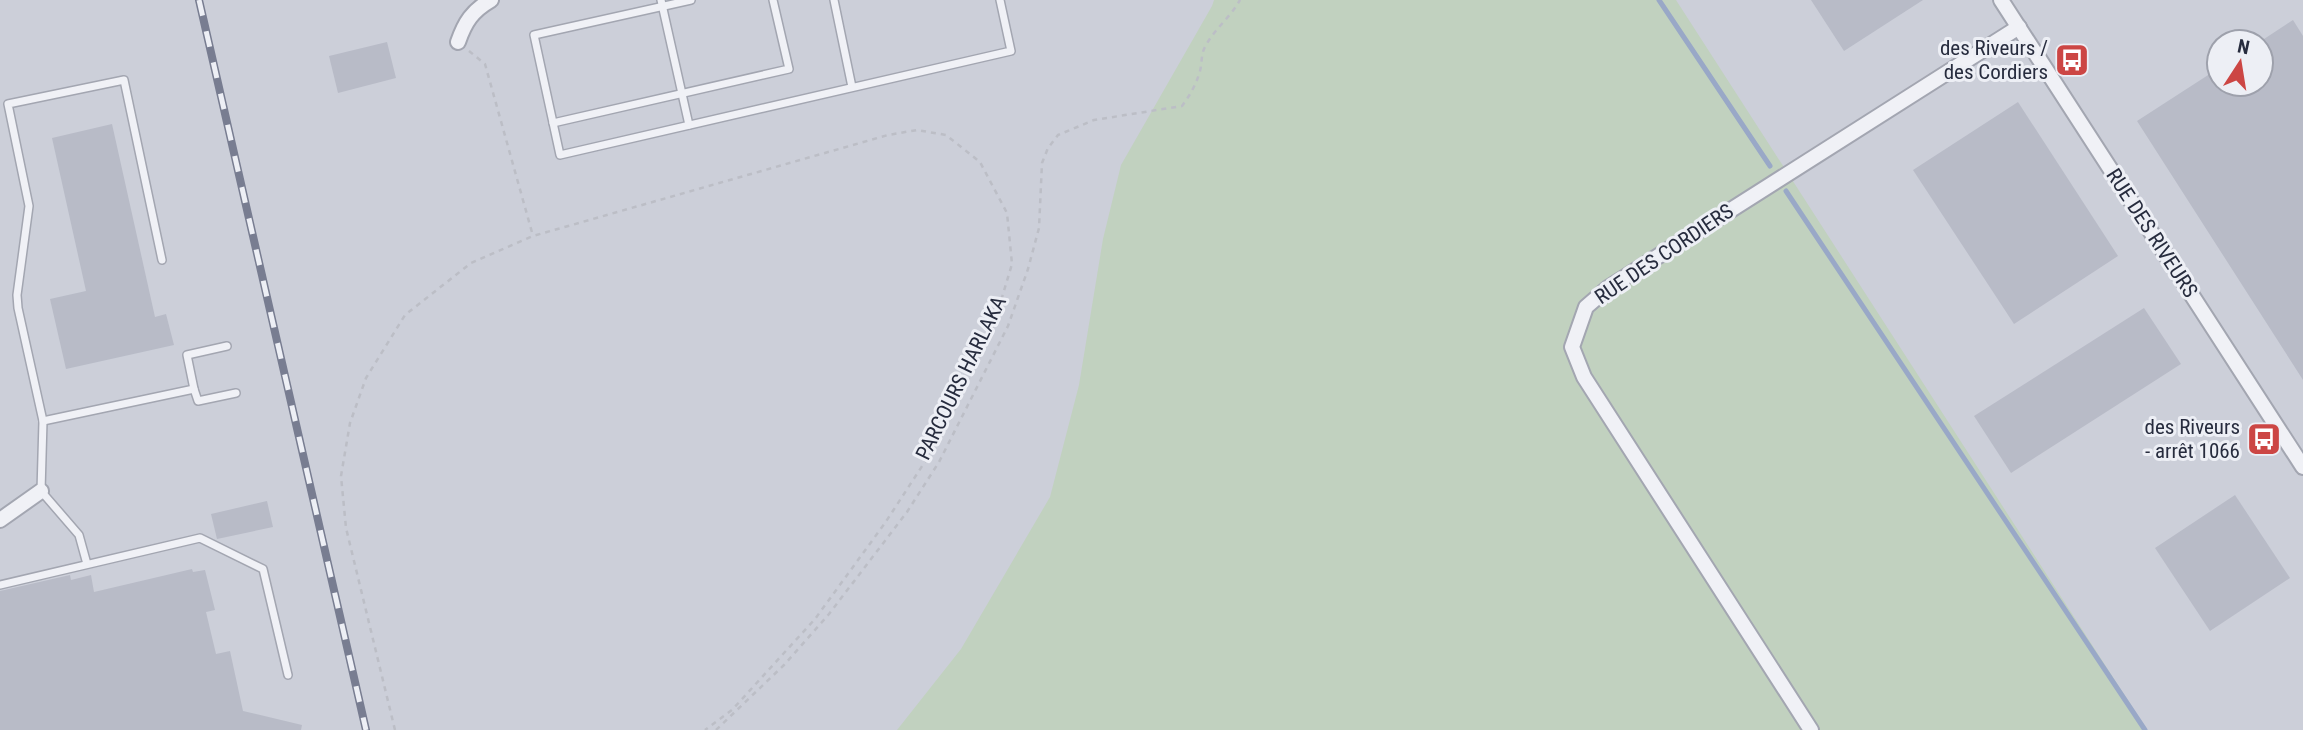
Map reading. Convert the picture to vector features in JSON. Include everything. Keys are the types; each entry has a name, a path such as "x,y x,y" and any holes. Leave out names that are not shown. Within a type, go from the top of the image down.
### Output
{"street":[{"path":"458,42 464,23 476,9 491,0"},
{"name":"RUE DES RIVEURS","path":"2001,0 2303,467"},
{"name":"RUE DES CORDIERS","path":"1811,730 1584,377 1572,347 1586,307 1608,288 2019,27"},
{"path":"0,520 41,491"}],"lane":[{"path":"691,0 662,3 534,35 560,155 1011,51 1000,0"},
{"path":"553,123 789,69 773,0"},
{"path":"834,0 852,87"},
{"path":"662,3 689,125"},
{"path":"87,564 79,535 41,491 43,421 17,295 29,206 8,104 124,80 162,260"},
{"path":"227,346 187,355 198,401 236,393"},
{"path":"43,421 194,389"},
{"path":"0,585 200,538 263,569 288,675"}],"path":[{"name":"PARCOURS HARLAKA","path":"716,730 784,665 830,614 907,512 939,462 1007,326 1028,269 1039,228 1042,163 1048,148 1058,135 1094,120 1182,106 1192,94 1203,51 1240,0"},
{"path":"458,42 485,64 533,236"},
{"path":"395,730 346,528 341,477 350,423 366,378 405,316 471,263 533,236 888,135 917,130 946,135 981,162 1007,213 1012,264 994,324 945,431 885,523 815,619 732,710 705,730"}],"shaded area":[{"path":"0,0 2303,0 2303,730 0,730"}],"green space":[{"path":"1214,0 1676,0 2147,730 897,730 961,649 1050,497 1079,385 1103,239 1121,165"}],"building":[{"path":"1811,0 1923,0 1844,51"},
{"path":"2293,20 2303,36 2303,380 2137,121 2205,77 2205,98 2275,98 2275,32"},
{"path":"387,42 396,78 338,93 329,56"},
{"path":"2018,102 2118,256 2014,324 1913,170"},
{"path":"112,124 155,317 166,314 174,345 66,369 50,299 86,291 52,138"},
{"path":"2144,308 2181,364 2011,473 1974,416"},
{"path":"2235,495 2290,578 2210,631 2155,548"},
{"path":"267,501 273,527 217,539 211,514"},
{"path":"192,569 193,572 205,570 215,610 206,612 216,654 230,651 243,711 302,725 301,730 0,730 0,591 70,575 71,580 91,575 94,592"}],"waterway":[{"path":"1659,0 1770,166"},
{"path":"1786,191 2145,730"}],"railway":[{"path":"199,0 366,730"}],"place":[{"name":"des Riveurs / des Cordiers","path":"2072,60"},
{"name":"des Riveurs - arrêt 1066","path":"2264,439"}]}
